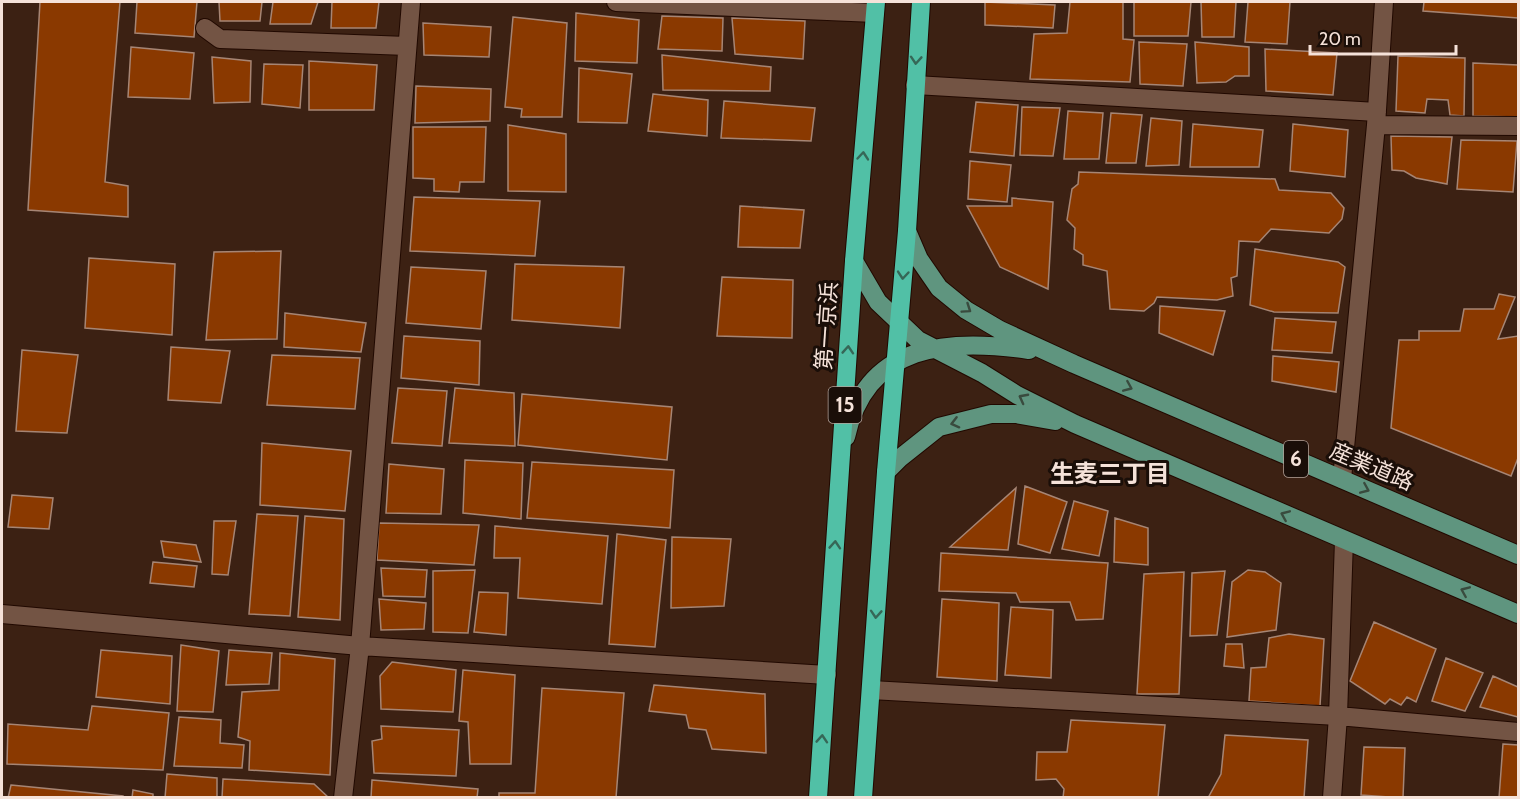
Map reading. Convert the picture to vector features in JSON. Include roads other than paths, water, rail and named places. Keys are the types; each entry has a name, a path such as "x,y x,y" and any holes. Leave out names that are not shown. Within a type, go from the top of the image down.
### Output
{"highway":[{"name":"15","path":"863,798 886,472 907,231 921,2"},
{"name":"第一京浜","path":"818,798 854,261 875,7"}],"main road":[{"name":"産業道路","path":"907,231 919,259 939,288 966,310 1019,339 1518,555"},
{"path":"854,261 878,302 918,340 982,373 1017,395 1075,424 1518,614"},
{"name":"産業道路","path":"841,464 849,424 862,392 881,371 910,355 953,346 1002,346 1032,350 1074,364"},
{"path":"886,472 939,427 991,414 1016,414 1075,424"}],"lane":[{"path":"343,798 360,646 411,2"},
{"path":"616,2 875,7"},
{"path":"1342,479 1377,118 1384,2"},
{"path":"205,28 220,39 407,46"},
{"path":"915,85 1518,126"},
{"path":"1332,798 1338,716 1344,540"},
{"path":"2,614 360,646 826,675"},
{"path":"871,690 1338,716 1518,732"}],"district":[{"name":"生麦三丁目","path":"1110,474"}]}
